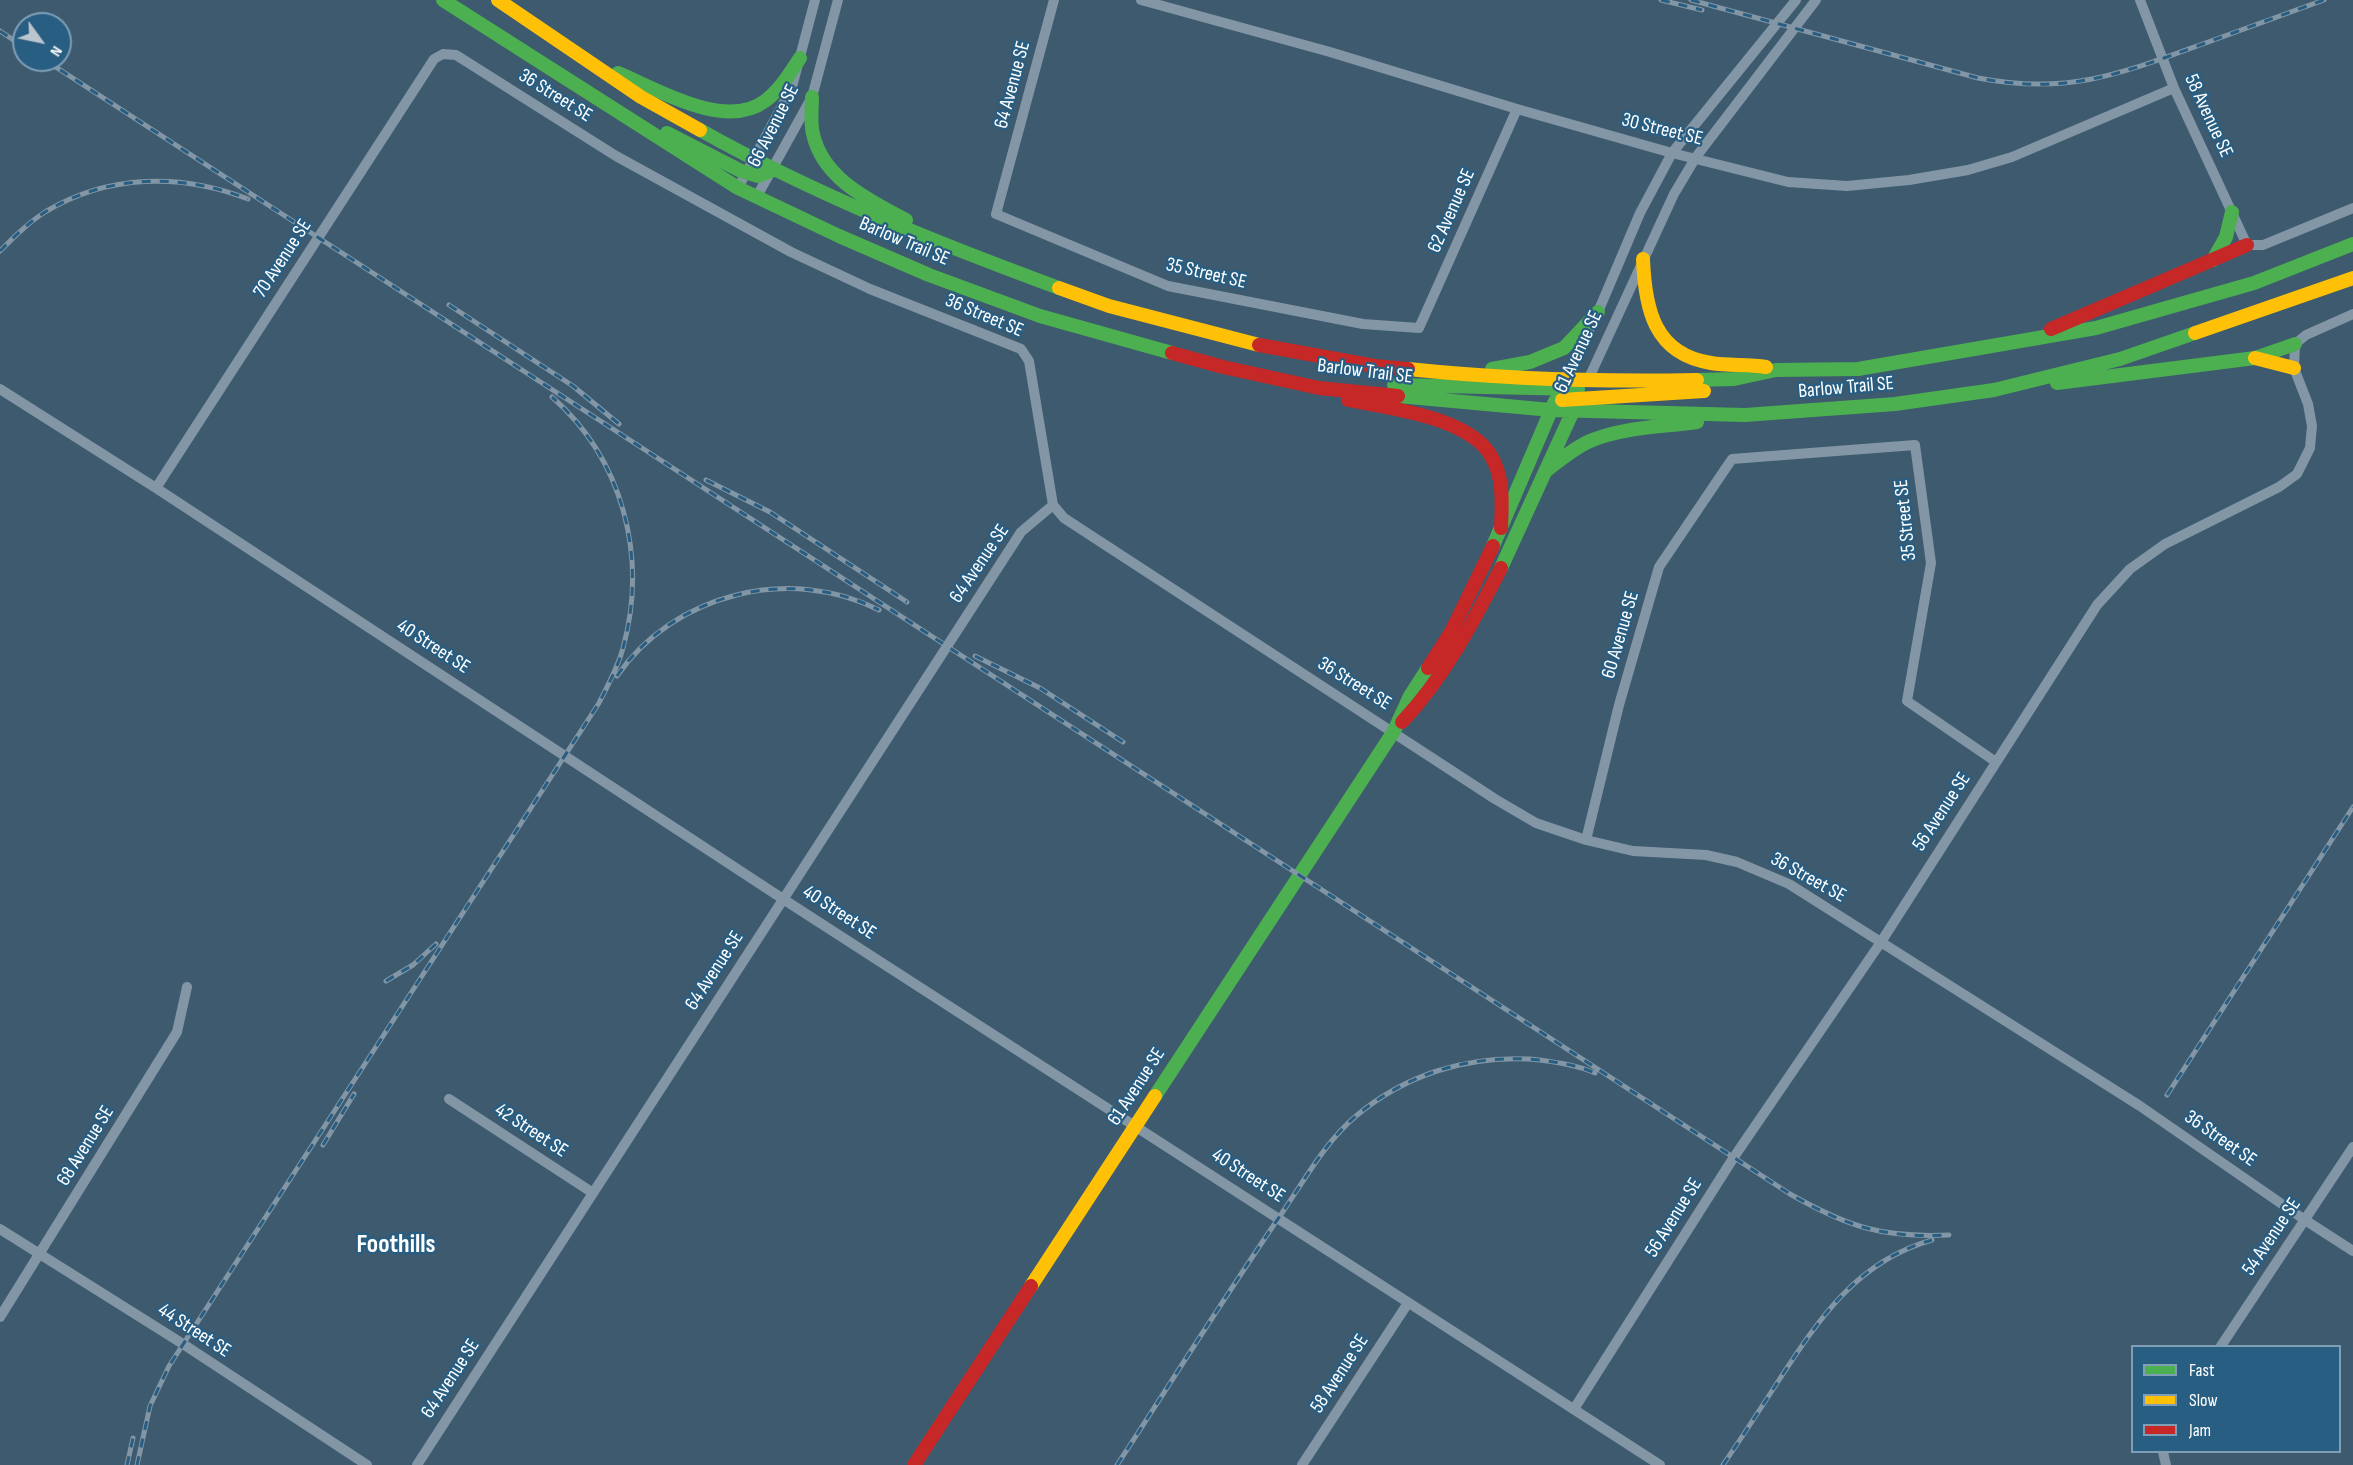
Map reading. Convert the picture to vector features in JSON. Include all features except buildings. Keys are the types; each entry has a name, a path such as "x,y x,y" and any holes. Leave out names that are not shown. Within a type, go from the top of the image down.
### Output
{"main road":[{"name":"Barlow Trail SE","path":"443,0 756,198 929,274 1040,316 1223,367 1319,388 1551,410 1576,404 1745,415 1895,404 1994,390 2120,359 2353,278"},
{"name":"Barlow Trail SE","path":"498,0 641,97 749,166 773,170 955,250 1109,306 1259,345 1352,362 1564,384 1588,380 1734,379 1776,370 1858,369 2096,328 2254,284 2353,244"},
{"path":"591,62 653,87 682,103 709,111 729,112 764,102 800,58"},
{"path":"812,97 813,135 824,161 836,175 860,194 955,250"},
{"path":"614,109 749,166"},
{"path":"2212,260 2224,243 2232,212"},
{"path":"2023,342 2247,245"},
{"path":"1643,259 1644,291 1648,311 1656,328 1669,345 1689,358 1709,363 1764,366 1776,370"},
{"path":"1462,375 1530,362 1564,348 1598,312"},
{"path":"1994,390 2132,375 2255,358 2295,344"},
{"path":"2255,358 2294,368"},
{"path":"1576,404 1720,390 1734,379"},
{"name":"61 Avenue SE","path":"1394,731 1421,703 1476,618 1521,528 1588,380"},
{"path":"1363,393 1388,385 1564,384"},
{"name":"61 Avenue SE","path":"914,1465 1394,731 1410,696 1451,632 1501,528 1564,384"},
{"path":"1319,388 1338,397 1460,429 1486,448 1495,467 1502,492 1501,528"},
{"path":"1547,470 1566,454 1590,441 1620,433 1745,415"}],"street":[{"name":"66 Avenue SE","path":"738,188 792,87 815,0"},
{"name":"66 Avenue SE","path":"756,198 812,97 838,0"},
{"name":"64 Avenue SE","path":"996,214 1054,0"},
{"name":"30 Street SE","path":"1141,0 1330,52 1672,153 1696,157 1788,182 1847,186 1908,180 1968,170 2012,157 2174,88"},
{"name":"61 Avenue SE","path":"1564,384 1598,312 1640,213 1672,153 1796,0"},
{"name":"61 Avenue SE","path":"1588,380 1674,194 1696,157 1816,0"},
{"name":"58 Avenue SE","path":"2140,0 2174,88 2247,245"},
{"name":"70 Avenue SE","path":"156,488 414,88 434,59 443,54"},
{"name":"36 Street SE","path":"443,54 456,55 616,156 791,252 870,289 1021,349 1029,361 1053,505 1064,518 1536,823 1586,840 1633,851 1706,855 1737,862 1789,884 2140,1106 2353,1251"},
{"name":"62 Avenue SE","path":"1419,328 1517,109"},
{"path":"2247,245 2264,245 2353,208"},
{"name":"35 Street SE","path":"996,214 1168,286 1363,324 1419,328"},
{"path":"2295,344 2306,335 2353,315"},
{"name":"56 Avenue SE","path":"1574,1409 1734,1157 1881,942 2097,605 2130,569 2165,544 2279,488 2297,474 2310,448 2312,426 2308,404 2294,368 2295,344"},
{"name":"40 Street SE","path":"0,389 156,488 783,899 1660,1465"},
{"name":"35 Street SE","path":"1732,459 1916,444 1931,563 1907,701 1996,762"},
{"name":"60 Avenue SE","path":"1586,840 1619,705 1659,567 1732,459"},
{"name":"64 Avenue SE","path":"417,1465 1021,532 1053,505"},
{"name":"68 Avenue SE","path":"0,1317 177,1032 187,987"},
{"name":"42 Street SE","path":"449,1099 593,1193"},
{"name":"54 Avenue SE","path":"2222,1345 2353,1147"},
{"name":"44 Street SE","path":"0,1229 183,1344 367,1465"},
{"name":"58 Avenue SE","path":"1302,1465 1408,1303"}],"railway":[{"path":"1661,0 1702,10"},
{"path":"1691,0 1978,78 2009,83 2038,84 2065,83 2117,73 2171,56 2324,0"},
{"path":"0,31 12,39"},
{"path":"63,72 1790,1194 1830,1215 1866,1228 1904,1234 1949,1235"},
{"path":"0,251 27,225 45,212 69,199 119,184 171,182 197,185 248,199"},
{"path":"449,305 573,386 619,424"},
{"path":"137,1465 150,1406 169,1366 599,703 618,662 630,614 632,579 630,545 624,512 597,450 576,422 552,397"},
{"path":"706,480 770,512 907,602"},
{"path":"617,676 641,647 670,624 702,607 736,595 772,589 809,590 845,597 879,610"},
{"path":"975,656 1040,688 1123,742"},
{"path":"2167,1095 2353,807"},
{"path":"386,981 413,965 436,944"},
{"path":"1117,1465 1316,1162 1334,1138 1356,1116 1395,1089 1415,1079 1459,1065 1505,1059 1529,1059 1571,1065 1595,1073"},
{"path":"323,1145 354,1094"},
{"path":"1723,1465 1809,1335 1842,1295 1882,1262 1932,1240"},
{"path":"127,1465 133,1438"}],"traffic: fast":[{"path":"443,0 738,188 839,236 929,275 1040,316 1172,353"},
{"path":"618,73 691,104 711,110 731,112 749,109 765,101 780,87 800,58"},
{"path":"812,97 813,134 818,150 827,164 837,176 863,196 906,220"},
{"path":"700,130 787,175 876,216 1059,288"},
{"path":"667,133 741,171 758,176 773,170"},
{"path":"2213,260 2226,237 2232,212"},
{"path":"1697,380 1734,379 1776,370 1858,369 2096,328 2254,283 2353,244"},
{"path":"1492,369 1530,362 1564,348 1598,312"},
{"path":"1398,396 1551,410 1745,415 1895,404 1994,390 2120,359 2195,333"},
{"path":"2057,383 2255,358 2295,344"},
{"path":"1394,385 1578,389"},
{"path":"1501,568 1578,400"},
{"path":"1493,546 1555,401"},
{"path":"1547,470 1578,447 1603,436 1629,430 1697,422"},
{"path":"1155,1096 1394,731 1410,696 1428,668"}],"traffic: slow":[{"path":"498,0 641,97 700,130"},
{"path":"1643,259 1650,312 1665,339 1677,350 1692,358 1711,363 1766,367"},
{"path":"2195,333 2353,278"},
{"path":"1059,288 1109,306 1259,345"},
{"path":"2255,358 2294,368"},
{"path":"1408,369 1552,379 1697,380"},
{"path":"1562,400 1704,391"},
{"path":"1031,1286 1155,1096"}],"traffic: jam":[{"path":"2051,329 2247,245"},
{"path":"1259,345 1375,366 1408,369"},
{"path":"1172,353 1223,367 1319,388 1398,396"},
{"path":"1348,400 1426,416 1447,423 1480,443 1491,456 1498,473 1501,491 1501,528"},
{"path":"1428,668 1451,632 1493,546"},
{"path":"1402,722 1444,668 1501,568"},
{"path":"914,1465 1031,1286"}],"district":[{"name":"Foothills","path":"396,1245"}]}
